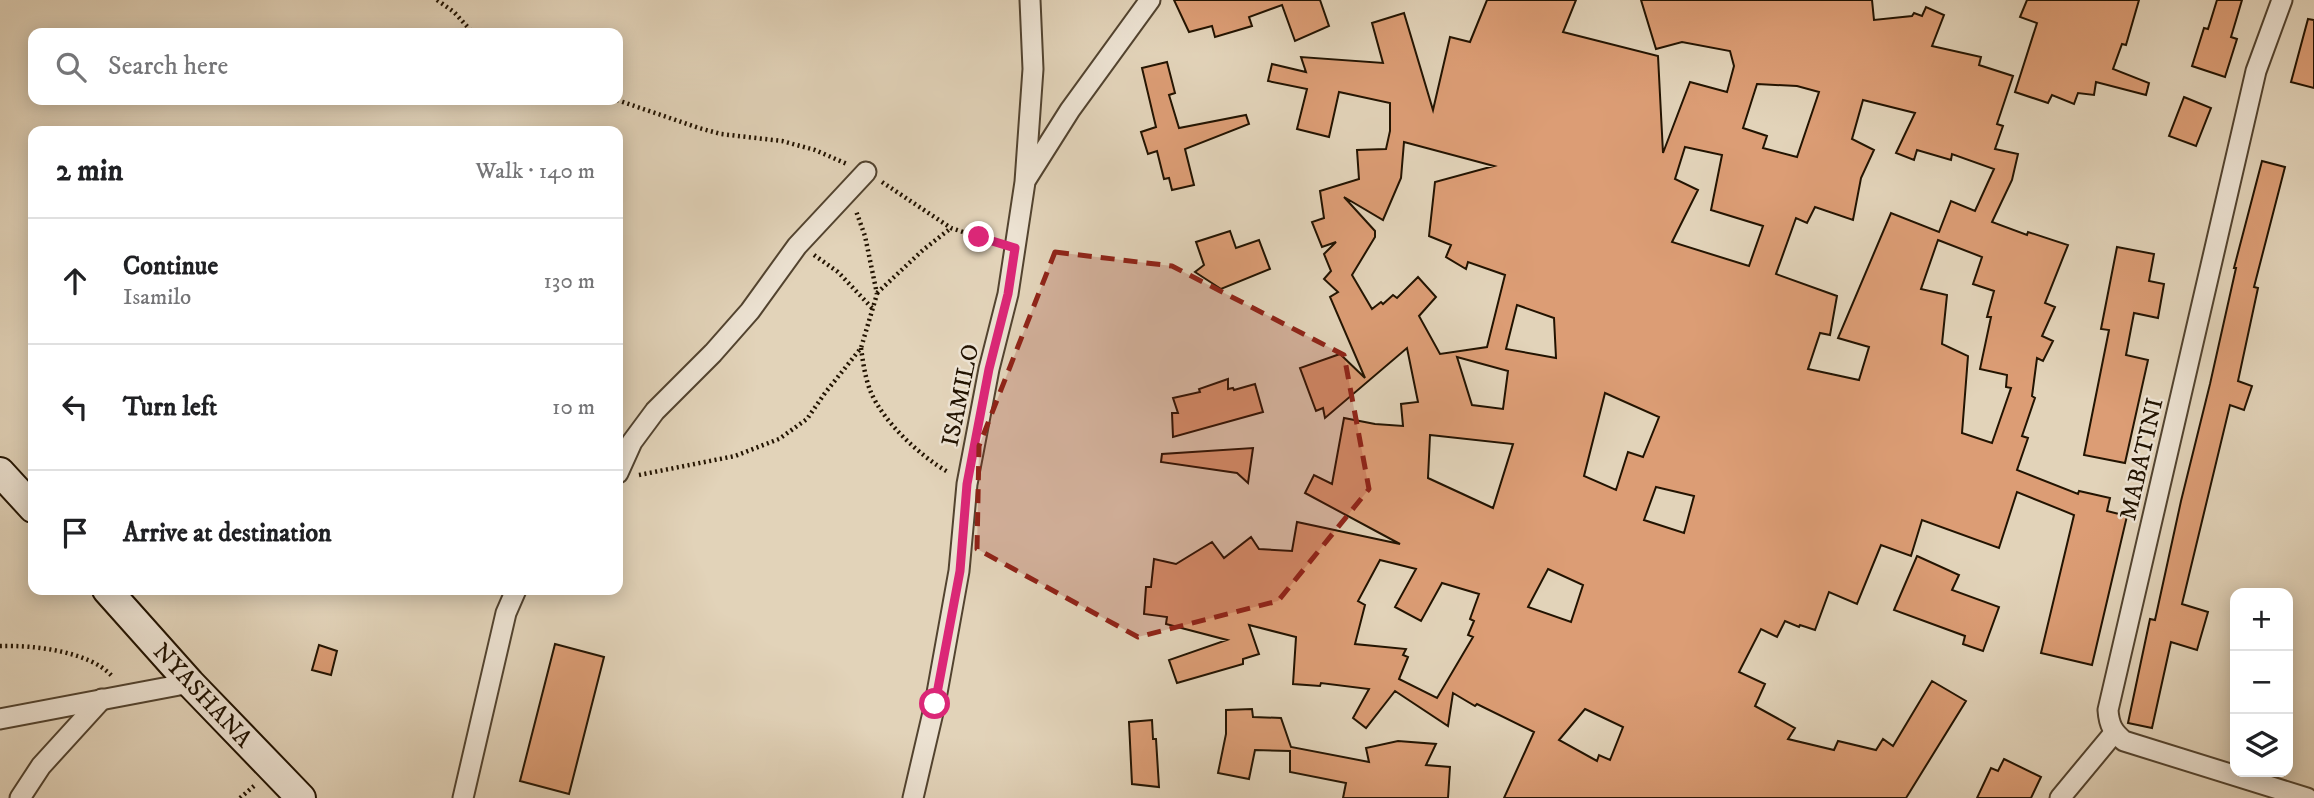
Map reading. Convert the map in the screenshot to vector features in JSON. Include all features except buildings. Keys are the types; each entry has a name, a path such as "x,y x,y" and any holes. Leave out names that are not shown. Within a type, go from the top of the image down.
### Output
{"street":[{"name":"ISAMILO","path":"913,798 935,704 960,571 967,484 989,369 1008,294 1025,182 1033,69 1030,0"},
{"path":"1025,182 1070,110 1150,0"},
{"name":"MABATINI","path":"2114,733 2108,721 2108,710 2256,71 2282,0"},
{"path":"623,475 632,442 655,411 713,353 750,311 797,246 866,172"},
{"path":"0,472 28,503"},
{"name":"NYASHANA","path":"112,595 301,798"},
{"path":"463,798 506,613 514,595"},
{"path":"0,719 190,682"},
{"path":"20,798 41,766 102,699"},
{"path":"2060,798 2114,733 2124,741 2144,748 2307,798"}],"path":[{"path":"437,0 454,12 468,28"},
{"path":"623,102 710,131 782,141 815,150 866,172 951,228 1015,248"},
{"path":"623,475 735,456 779,439 807,419 861,348 877,294 865,236 848,191"},
{"path":"877,294 923,250 951,228"},
{"path":"797,246 838,272 873,309"},
{"path":"861,348 871,394 884,414 921,452 967,484"},
{"path":"0,646 23,645 88,659 111,675 122,696"}],"highlighted area":[{"path":"1055,252 1172,266 1344,355 1369,489 1278,601 1138,637 977,549 979,446"}],"route":[{"path":"935,704 960,571 967,484 989,369 1008,294 1015,248 979,237"}]}
